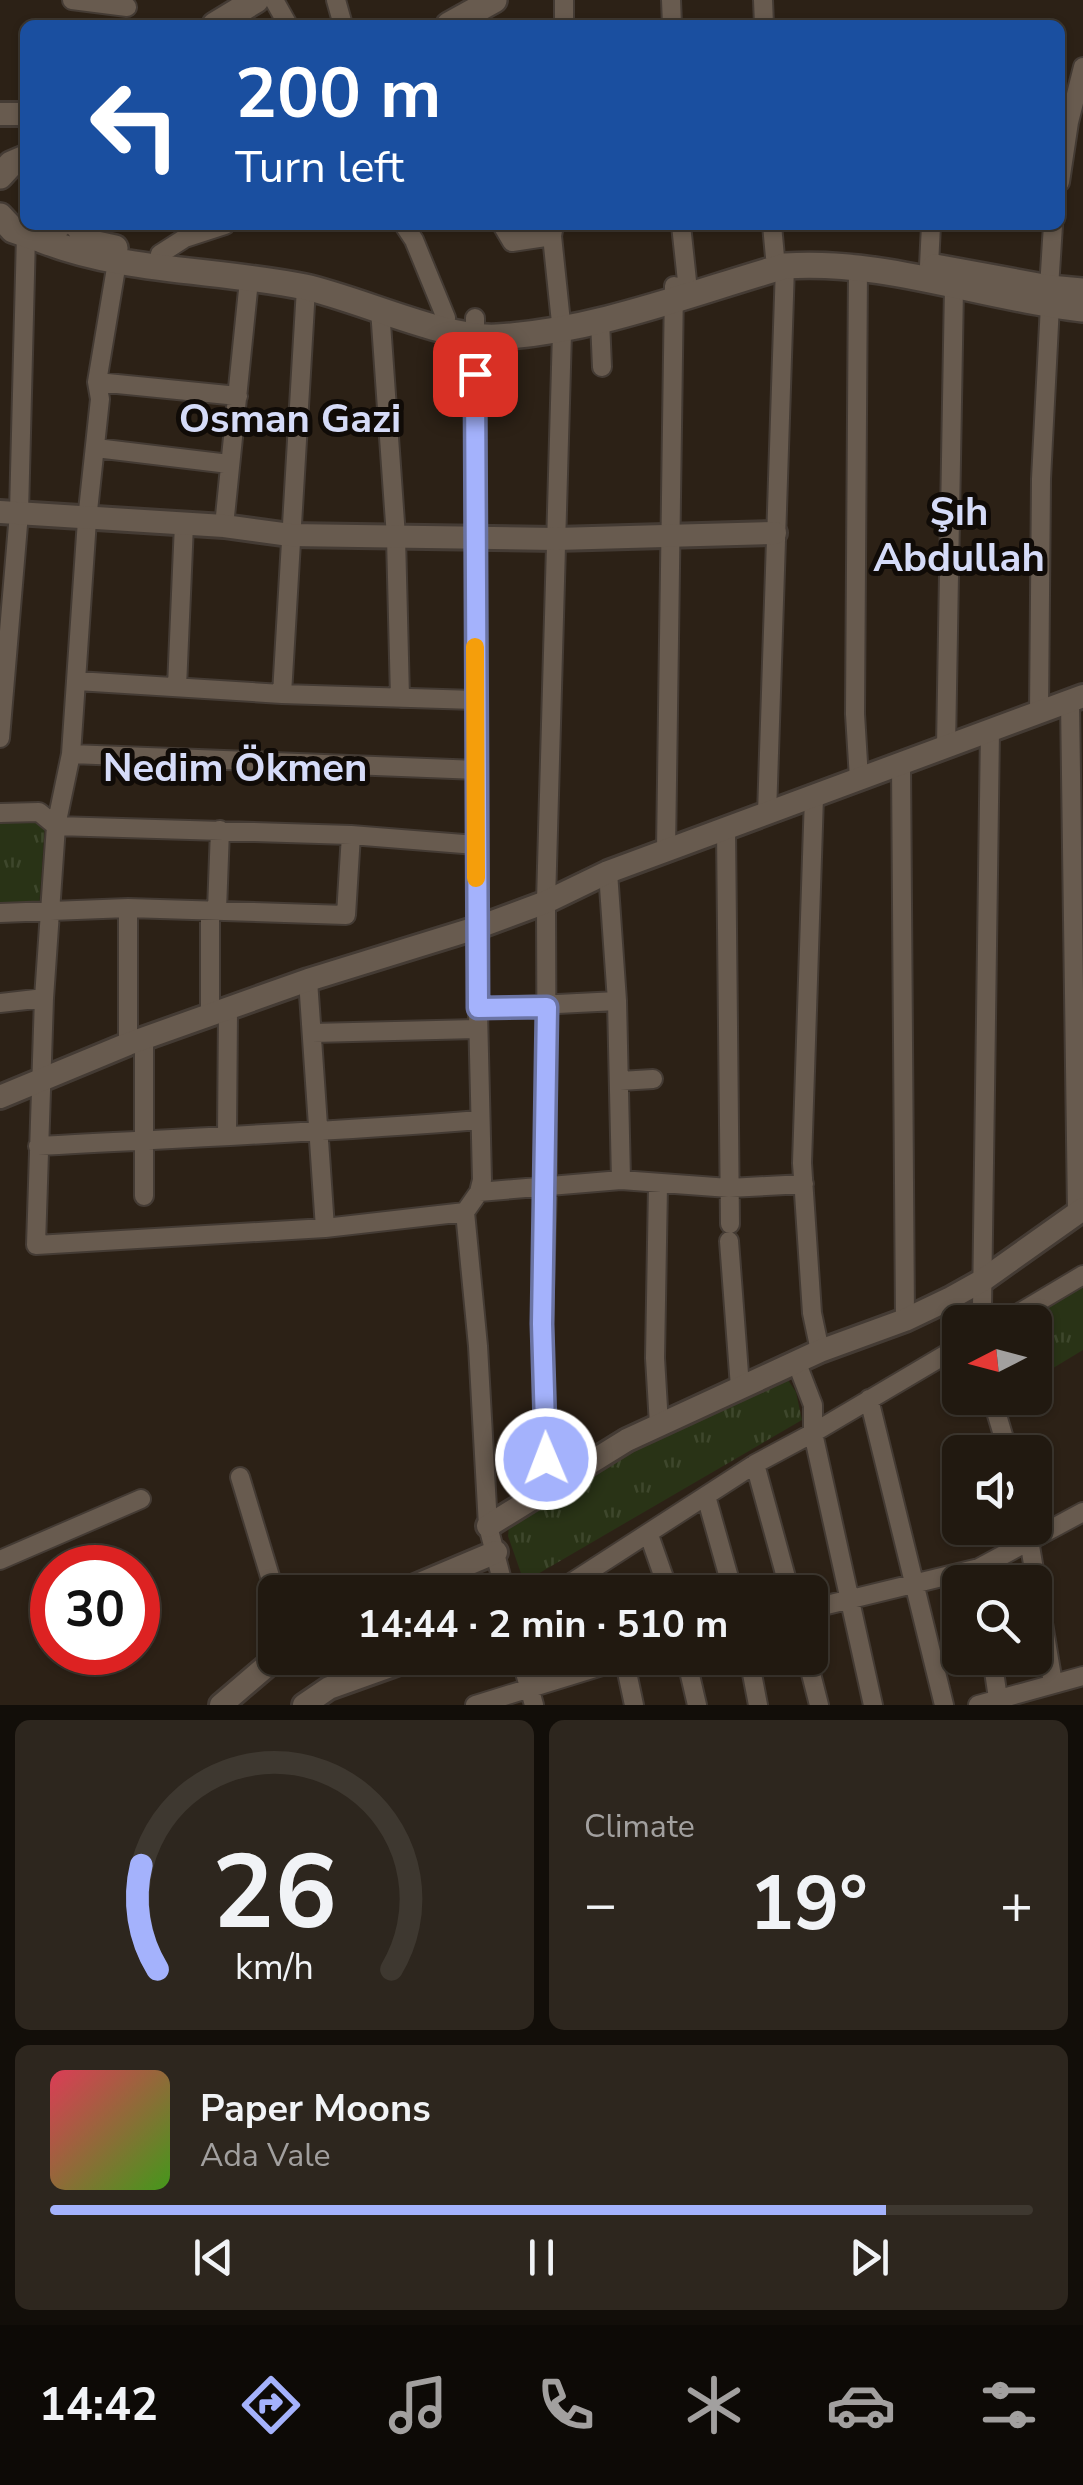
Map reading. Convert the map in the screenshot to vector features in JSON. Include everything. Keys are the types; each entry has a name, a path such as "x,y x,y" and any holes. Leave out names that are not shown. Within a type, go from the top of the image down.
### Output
{"main road":[{"path":"223,20 256,0"},
{"path":"457,20 480,3"},
{"path":"0,176 20,160"},
{"path":"0,216 13,230 42,233 76,253 306,288 446,330 475,327 491,320 560,324 600,320 679,288"},
{"path":"81,230 92,243 312,273 381,292 475,327"},
{"path":"0,246 42,233"},
{"path":"560,324 780,262 846,251 929,266 1050,296 1083,309"},
{"path":"780,262 858,267 954,286 1050,296 1083,291"}],"street":[{"path":"72,0 129,4"},
{"path":"1065,121 1083,67"},
{"path":"160,254 186,238 211,230"},
{"path":"407,230 446,318"},
{"path":"505,230 512,242 553,231 560,324 546,902 542,1324 547,1492"},
{"path":"666,851 668,536 681,230"},
{"path":"767,814 780,262 773,230"},
{"path":"929,266 931,230"},
{"path":"1039,713 1041,479 1053,230"},
{"path":"0,738 10,512 42,233"},
{"path":"117,262 98,382 100,399 87,520 72,754 56,826 44,998 36,1245 325,1228 465,1212"},
{"path":"858,267 855,714 859,779"},
{"path":"224,526 249,280"},
{"path":"946,747 954,286"},
{"path":"282,694 306,288"},
{"path":"380,308 396,537 400,698"},
{"path":"600,320 602,367"},
{"path":"475,327 476,928 482,1180 465,1212 478,1346 488,1526 501,1575"},
{"path":"98,382 238,396"},
{"path":"96,448 229,464"},
{"path":"10,512 290,534 396,537 556,539 774,532"},
{"path":"177,687 184,524"},
{"path":"77,680 282,694 476,700"},
{"path":"0,1097 136,1042 308,980 476,928 546,902 608,872 1076,699 1080,1211 983,1280 905,1320 796,1361 627,1440 488,1526"},
{"path":"982,1305 990,730"},
{"path":"72,754 478,770"},
{"path":"902,764 905,1320"},
{"path":"814,796 804,1184 810,1294 820,1351"},
{"path":"0,813 39,812 56,826 220,830 476,845"},
{"path":"726,829 729,1233 740,1388"},
{"path":"220,830 214,910 228,1134"},
{"path":"0,913 128,908 346,916 350,836"},
{"path":"608,872 617,1001 621,1180"},
{"path":"128,908 146,1140 144,1196"},
{"path":"308,980 325,1228"},
{"path":"0,1002 44,998"},
{"path":"478,1008 617,1001"},
{"path":"312,1032 478,1029"},
{"path":"620,1081 653,1080"},
{"path":"38,1146 228,1134 321,1133 479,1120"},
{"path":"479,1192 621,1180 729,1188 804,1184"},
{"path":"658,1185 658,1425"},
{"path":"1033,1305 1083,1275"},
{"path":"584,1575 754,1464 942,1357"},
{"path":"796,1361 813,1405 813,1433 873,1705"},
{"path":"870,1399 944,1705"},
{"path":"754,1464 785,1575"},
{"path":"240,1476 270,1575"},
{"path":"706,1496 728,1575"},
{"path":"0,1560 141,1499"},
{"path":"1052,1525 1083,1512"},
{"path":"649,1535 663,1575"},
{"path":"992,1565 1016,1545"},
{"path":"1030,1545 1054,1683"},
{"path":"441,1575 496,1552"},
{"path":"828,1604 942,1579"},
{"path":"221,1705 258,1673"},
{"path":"304,1705 328,1688 365,1675"},
{"path":"475,1705 532,1696 584,1675"},
{"path":"629,1675 634,1705"},
{"path":"690,1675 697,1705"},
{"path":"752,1675 758,1705"},
{"path":"810,1675 818,1705"},
{"path":"994,1675 998,1703"},
{"path":"978,1705 998,1703 1083,1676"}],"green space":[{"path":"0,823 45,824 39,907 0,909"},
{"path":"1083,1282 1083,1350 1052,1369 1052,1305 1045,1305"},
{"path":"784,1374 796,1392 802,1420 536,1575 522,1575 508,1536 509,1526 602,1458"}],"slow traffic":[{"path":"475,647 476,878"}],"district":[{"name":"Osman Gazi","path":"290,418"},
{"name":"Şıh Abdullah","path":"959,534"},
{"name":"Nedim Ökmen","path":"235,767"}],"route":[{"path":"475,374 478,1008 547,1007 542,1324 546,1459"}]}
